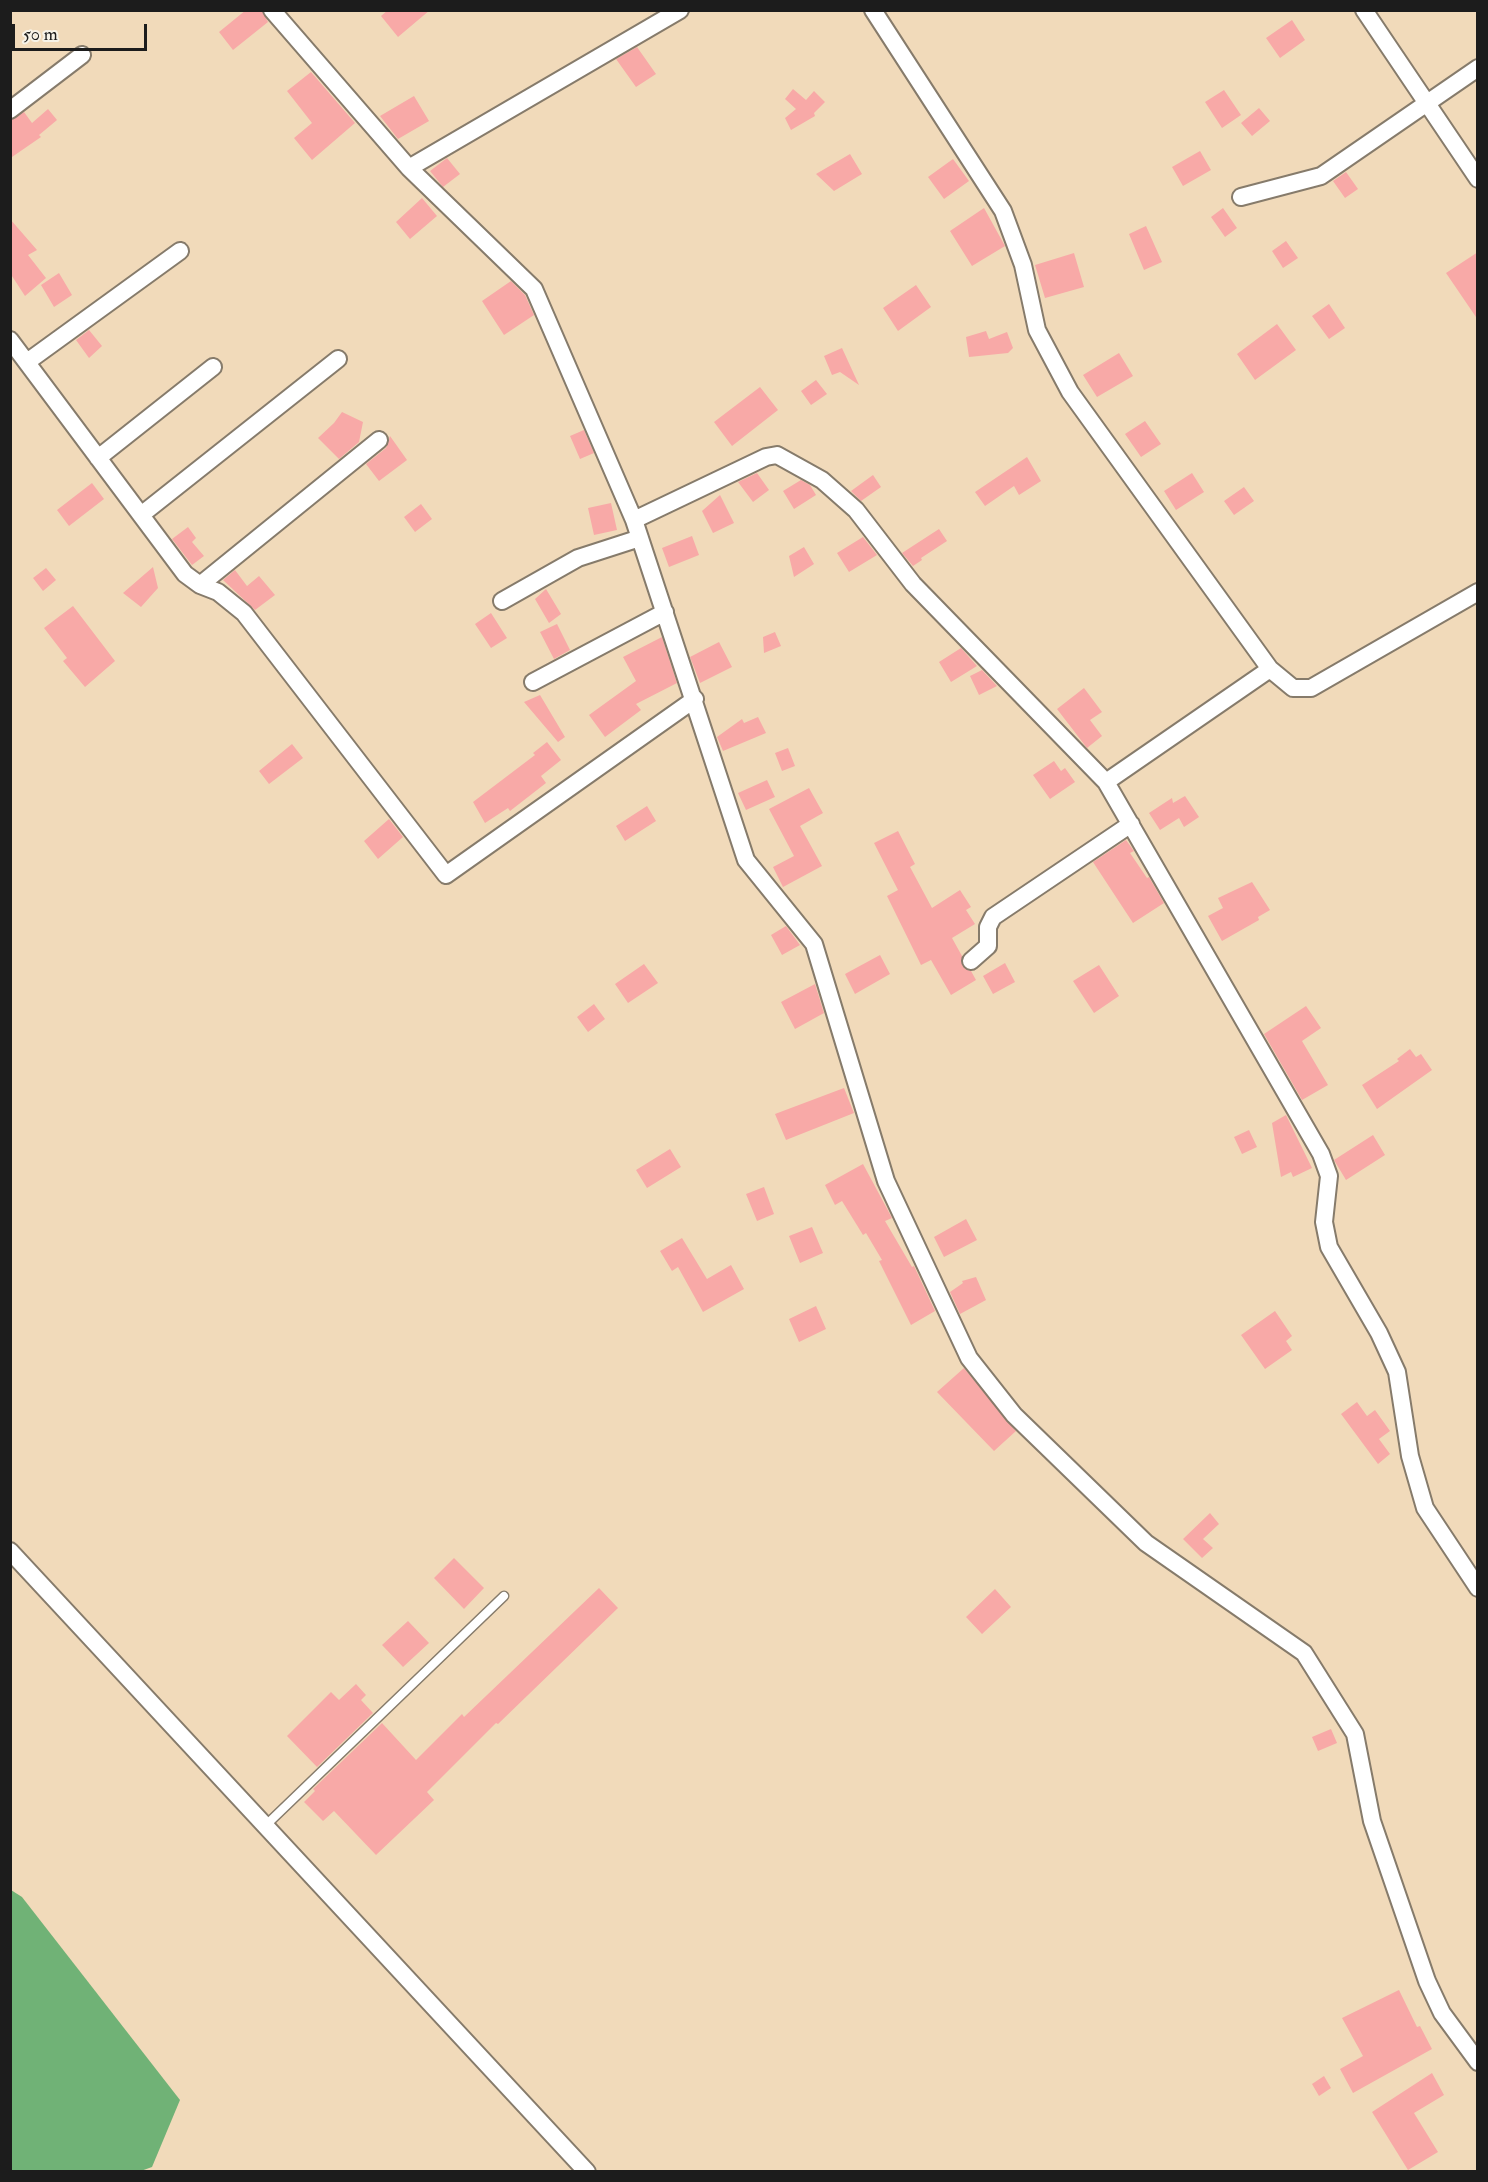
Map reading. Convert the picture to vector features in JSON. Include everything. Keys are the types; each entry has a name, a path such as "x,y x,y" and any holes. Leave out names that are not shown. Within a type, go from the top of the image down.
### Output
{"street":[{"path":"273,10 409,168 534,289 634,520 695,699 746,860 814,944 886,1181 969,1358 1014,1415 1146,1544 1304,1653 1355,1734 1372,1821 1427,1981 1442,2013 1478,2062"},
{"path":"409,168 680,10"},
{"path":"873,10 1003,211 1023,265 1037,330 1070,392 1270,669 1293,688 1311,688 1478,592"},
{"path":"1364,10 1478,180"},
{"path":"10,110 82,55"},
{"path":"1241,197 1321,176 1478,68"},
{"path":"27,362 180,251"},
{"path":"10,340 185,574 200,585 219,592 244,613 446,874 695,699"},
{"path":"141,515 338,359"},
{"path":"98,458 213,367"},
{"path":"200,585 378,440"},
{"path":"634,520 766,457 777,455 822,480 856,510 913,584 1106,782 1321,1154 1329,1176 1324,1222 1329,1247 1379,1333 1397,1372 1410,1456 1425,1508 1478,1588"},
{"path":"502,601 579,558 640,538"},
{"path":"533,682 665,612"},
{"path":"1106,782 1270,669"},
{"path":"971,962 988,946 988,927 993,917 1131,824"},
{"path":"10,1551 587,2172"}],"lane":[{"path":"264,1827 504,1596"}],"green space":[{"path":"11,1890 22,1897 180,2100 152,2167 138,2172 11,2171"}],"building":[{"path":"246,10 262,10 268,22 233,50 219,32"},
{"path":"388,10 430,10 398,37 381,16"},
{"path":"1292,20 1305,40 1280,58 1266,38"},
{"path":"637,47 656,74 636,87 616,59"},
{"path":"311,72 355,123 312,160 294,138 312,123 287,91"},
{"path":"793,89 806,100 814,91 825,102 814,113 815,116 791,130 785,118 796,109 785,99"},
{"path":"1224,90 1241,115 1222,128 1205,102"},
{"path":"414,96 429,121 398,139 380,116"},
{"path":"1259,108 1270,121 1252,136 1241,123"},
{"path":"48,109 57,120 39,135 41,137 12,157 10,120 24,112 32,123"},
{"path":"1200,151 1211,170 1183,186 1172,167"},
{"path":"850,154 862,174 834,191 816,174"},
{"path":"447,158 460,174 443,187 430,171"},
{"path":"953,159 969,181 944,199 928,177"},
{"path":"1346,172 1358,189 1345,198 1333,181"},
{"path":"422,198 437,216 410,239 396,222"},
{"path":"984,208 1005,246 972,266 950,231"},
{"path":"1223,208 1237,228 1225,237 1211,217"},
{"path":"10,219 37,250 28,255 46,278 25,296 10,273"},
{"path":"1146,226 1162,262 1144,270 1129,234"},
{"path":"1286,241 1298,258 1283,268 1272,251"},
{"path":"1478,252 1478,320 1446,273"},
{"path":"1074,253 1084,287 1045,298 1035,265"},
{"path":"59,273 72,295 54,307 41,285"},
{"path":"511,281 525,295 534,315 504,335 482,301"},
{"path":"916,285 931,307 898,331 883,308"},
{"path":"1329,304 1345,328 1329,339 1312,316"},
{"path":"1277,324 1296,350 1255,380 1237,354"},
{"path":"89,330 102,346 89,358 76,340"},
{"path":"986,331 989,339 1007,332 1013,348 1008,353 969,357 966,337"},
{"path":"842,348 859,385 840,372 832,375 824,356"},
{"path":"1119,353 1133,376 1097,397 1083,375"},
{"path":"816,380 827,394 811,405 801,391"},
{"path":"760,387 778,410 732,446 714,422"},
{"path":"342,412 363,422 359,442 339,459 318,438"},
{"path":"1145,421 1161,444 1141,457 1125,434"},
{"path":"584,430 594,453 580,459 570,436"},
{"path":"390,436 407,460 379,481 366,464 386,448"},
{"path":"1027,457 1041,481 1019,495 1014,486 985,506 975,492"},
{"path":"757,473 769,490 753,502 738,482"},
{"path":"1192,473 1204,492 1176,510 1164,491"},
{"path":"873,475 881,487 861,501 851,491"},
{"path":"801,480 810,485 816,495 794,509 783,491"},
{"path":"92,483 104,499 69,526 57,510"},
{"path":"1244,487 1254,501 1234,515 1224,501"},
{"path":"720,495 734,523 713,533 702,511"},
{"path":"611,503 617,530 594,535 588,508"},
{"path":"421,504 432,519 415,532 404,517"},
{"path":"188,527 196,538 192,542 204,556 192,565 172,539"},
{"path":"939,529 947,541 913,566 902,553"},
{"path":"692,536 699,555 669,567 662,548"},
{"path":"863,537 877,555 849,572 837,553"},
{"path":"804,547 814,564 794,577 789,556"},
{"path":"153,567 158,588 141,607 123,593"},
{"path":"46,568 56,580 43,591 33,578"},
{"path":"235,570 247,586 259,576 275,595 255,610 223,580"},
{"path":"546,589 561,614 549,623 535,599"},
{"path":"73,606 115,661 85,687 63,661 67,658 44,628"},
{"path":"491,613 507,638 491,648 475,624"},
{"path":"557,624 570,650 554,659 540,632"},
{"path":"775,632 781,646 764,653 763,637"},
{"path":"662,637 677,683 636,704 641,710 605,737 589,715 636,681 623,657"},
{"path":"719,642 732,667 700,683 690,657"},
{"path":"961,648 977,666 951,682 939,662"},
{"path":"982,670 997,686 979,695 970,676"},
{"path":"1084,688 1102,712 1090,720 1102,736 1087,748 1057,709"},
{"path":"540,695 565,737 558,742 524,702"},
{"path":"758,717 766,733 723,751 717,737 742,719 744,723"},
{"path":"547,742 561,760 541,776 546,783 510,811 508,808 485,823 473,802 535,755 533,753"},
{"path":"292,744 303,758 269,784 259,771"},
{"path":"788,748 795,766 782,771 775,753"},
{"path":"1054,761 1061,771 1065,768 1075,782 1050,799 1033,775"},
{"path":"767,780 775,797 746,810 738,793"},
{"path":"809,788 823,813 800,826 822,866 783,887 773,867 794,856 769,809"},
{"path":"1185,796 1199,817 1184,827 1179,818 1160,830 1149,813 1172,798 1173,803"},
{"path":"647,806 656,821 625,841 616,826"},
{"path":"389,819 403,837 378,859 364,841"},
{"path":"898,831 915,864 910,867 932,908 960,890 971,907 966,910 975,924 952,938 962,956 963,967 971,971 976,980 951,995 931,960 921,965 887,896 898,890 874,843"},
{"path":"1126,840 1134,851 1130,853 1147,878 1149,877 1164,903 1133,923 1093,862"},
{"path":"1252,882 1270,910 1258,917 1259,920 1222,941 1208,916 1223,908 1218,898"},
{"path":"786,926 800,945 782,955 771,935"},
{"path":"880,955 890,974 855,994 845,974"},
{"path":"1005,963 1015,982 993,994 983,976"},
{"path":"644,964 658,983 628,1003 615,984"},
{"path":"1099,965 1119,996 1094,1013 1073,981"},
{"path":"815,984 824,1013 795,1029 781,1002"},
{"path":"594,1004 605,1019 588,1032 577,1017"},
{"path":"1306,1006 1321,1028 1302,1041 1328,1085 1302,1100 1264,1034"},
{"path":"1410,1049 1416,1057 1421,1054 1432,1070 1377,1109 1362,1085 1399,1061 1397,1059"},
{"path":"844,1088 854,1113 786,1140 775,1114"},
{"path":"1286,1115 1312,1168 1293,1177 1291,1172 1281,1177 1272,1123"},
{"path":"1249,1130 1257,1147 1242,1154 1234,1137"},
{"path":"1373,1135 1385,1155 1346,1180 1334,1160"},
{"path":"670,1149 681,1167 647,1188 636,1170"},
{"path":"863,1164 892,1218 885,1221 912,1267 914,1266 935,1311 911,1325 879,1261 882,1260 866,1233 863,1235 842,1201 835,1205 825,1185"},
{"path":"764,1187 774,1214 757,1221 746,1194"},
{"path":"966,1219 977,1240 944,1257 934,1237"},
{"path":"812,1227 823,1253 800,1263 789,1236"},
{"path":"682,1238 707,1279 731,1265 744,1289 703,1312 678,1267 672,1271 660,1251"},
{"path":"976,1277 986,1300 960,1314 950,1292 963,1283 962,1281"},
{"path":"816,1306 826,1329 799,1342 789,1319"},
{"path":"1275,1311 1292,1336 1286,1341 1292,1350 1265,1369 1241,1335"},
{"path":"964,1368 1016,1431 994,1451 937,1392"},
{"path":"1357,1402 1367,1416 1375,1410 1390,1431 1379,1439 1390,1454 1378,1464 1341,1414"},
{"path":"1210,1513 1219,1524 1203,1539 1213,1548 1202,1558 1183,1539"},
{"path":"454,1558 484,1588 464,1609 434,1578"},
{"path":"599,1588 618,1608 498,1724 496,1723 427,1792 434,1800 376,1855 334,1811 323,1821 304,1802 315,1791 313,1789 382,1723 416,1760 462,1714 464,1717"},
{"path":"995,1589 1011,1607 982,1634 966,1617"},
{"path":"408,1621 429,1643 403,1667 382,1645"},
{"path":"356,1684 366,1695 361,1700 373,1713 317,1767 287,1736 331,1692 339,1700"},
{"path":"1331,1729 1337,1743 1318,1751 1312,1737"},
{"path":"1399,1990 1417,2027 1420,2026 1432,2049 1353,2093 1340,2069 1363,2056 1342,2018"},
{"path":"1432,2073 1444,2095 1414,2113 1438,2152 1408,2170 1372,2112"},
{"path":"1324,2076 1331,2088 1319,2096 1312,2084"}]}
